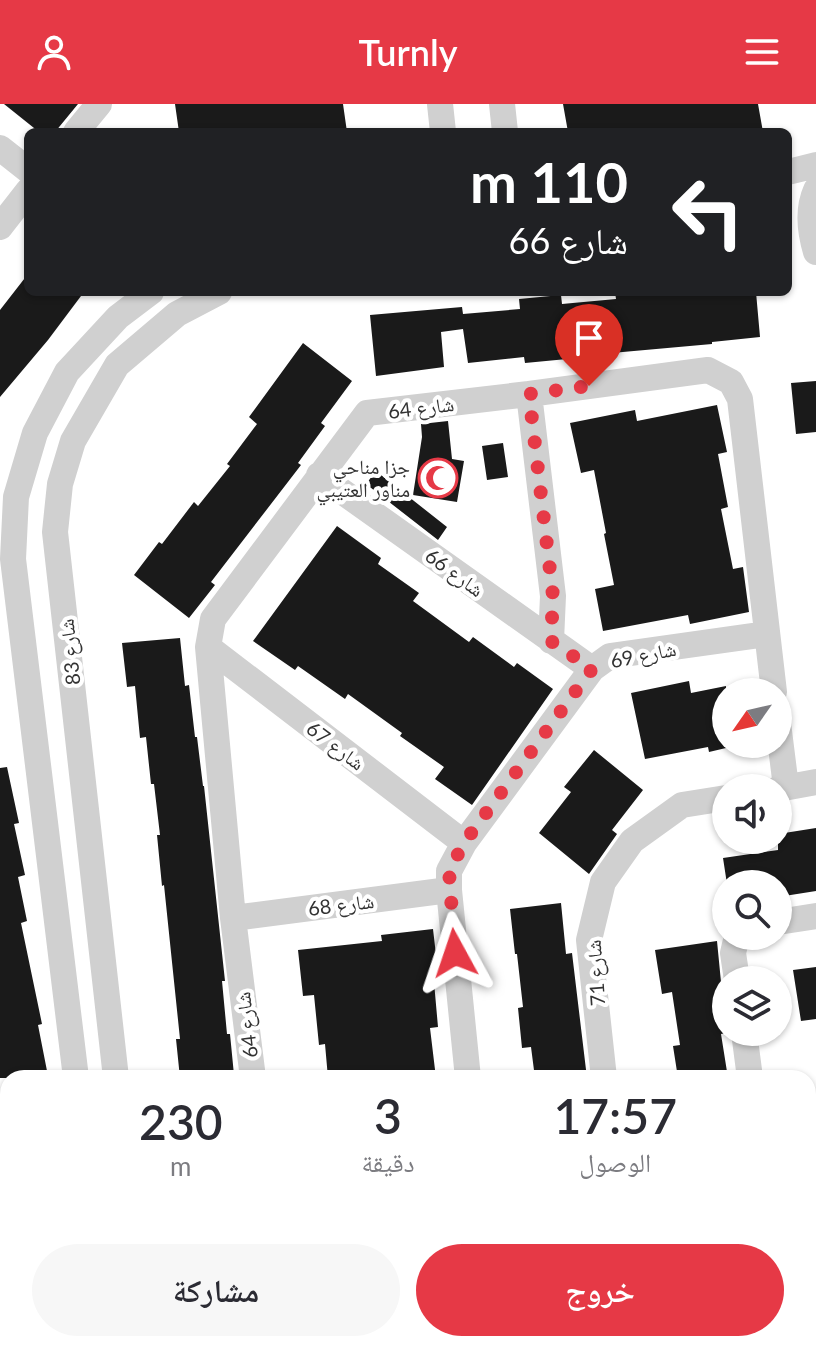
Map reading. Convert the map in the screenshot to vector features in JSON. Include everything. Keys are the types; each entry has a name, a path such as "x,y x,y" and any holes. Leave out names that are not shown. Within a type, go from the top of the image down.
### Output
{"street":[{"path":"79,128 99,104"},
{"path":"0,148 24,167"},
{"path":"792,171 816,165"},
{"path":"815,251 810,225 812,199 816,190"},
{"path":"0,227 24,196"},
{"path":"792,231 815,251"},
{"path":"75,1070 13,559 16,497 35,433 67,372 118,317 146,296"},
{"name":"شارع 83","path":"115,1070 55,532 60,484 73,441 117,365 177,314 211,296"},
{"name":"شارع 64","path":"252,1070 233,918 208,647 213,619 367,413 708,370 731,382 740,399 772,678"},
{"path":"529,394 553,596 551,641"},
{"name":"شارع 66","path":"319,475 592,669"},
{"name":"شارع 69","path":"467,1070 449,890 449,871 464,843 592,669 610,656 767,634"},
{"name":"شارع 67","path":"208,647 464,843"},
{"path":"792,786 816,782"},
{"name":"شارع 71","path":"603,1070 589,940 603,882 632,841 682,805 712,800"},
{"name":"شارع 68","path":"233,918 449,890"},
{"path":"792,920 816,916"},
{"path":"746,1046 749,1070"}],"building":[{"path":"4,104 78,104 58,128 34,128"},
{"path":"175,104 343,104 346,128 178,128"},
{"path":"563,104 758,104 762,128 567,128"},
{"path":"24,279 24,296 81,296 0,397 0,310"},
{"path":"550,296 561,296 562,304 616,299 616,296 756,296 760,337 525,363 524,357 468,363 463,329 441,332 444,367 376,376 370,315 462,307 463,314 520,309 519,299"},
{"path":"303,343 352,381 321,423 325,426 298,463 301,465 211,582 215,585 189,618 134,575 194,502 198,506 230,466 227,464 257,424 249,417"},
{"path":"816,381 816,432 796,434 791,383"},
{"path":"717,405 727,452 718,454 728,507 721,509 733,569 743,567 749,612 690,624 688,615 603,631 595,589 614,585 606,533 594,470 581,473 570,423 635,410 637,421"},
{"name":"جزا مناحي مناور العتيبي","path":"448,421 452,459 464,461 457,502 413,495 422,437 421,424"},
{"path":"503,443 508,477 487,480 482,446"},
{"path":"376,471 447,527 438,540 366,484"},
{"path":"337,526 381,558 378,564 419,593 413,601 469,642 473,637 514,667 517,663 553,689 472,805 435,779 444,767 400,736 402,733 348,694 345,699 298,666 295,670 253,641"},
{"path":"180,638 185,686 189,685 204,786 225,981 222,981 227,1034 230,1034 234,1070 179,1070 176,1039 180,1039 154,784 151,784 146,737 140,738 135,686 127,687 122,643"},
{"path":"689,681 691,693 712,689 712,751 709,752 708,747 645,759 631,693"},
{"path":"594,750 643,790 612,830 617,834 589,874 539,833 571,792 564,787"},
{"path":"7,767 19,823 14,824 25,875 18,877 27,921 21,923 42,1024 38,1025 47,1070 0,1070 0,768"},
{"path":"816,828 816,891 792,895 792,870 725,870 723,858 750,854 792,854 792,832"},
{"path":"561,903 566,954 572,953 586,1070 534,1070 531,1047 522,1048 518,1008 523,1007 510,909"},
{"path":"433,929 439,981 434,982 438,1027 430,1028 435,1070 327,1070 325,1044 319,1045 314,995 303,996 298,950 382,941 381,935"},
{"path":"712,942 712,950 718,950 719,966 712,966 712,1046 723,1046 727,1070 677,1070 673,1046 680,1045 672,992 662,994 655,950"},
{"path":"816,967 816,1019 801,1021 793,970"}],"place":[{"name":"جزا مناحي مناور العتيبي","path":"438,478"}],"route":[{"path":"455,953 449,871 464,843 592,669 551,641 553,596 529,394 589,386"}]}
